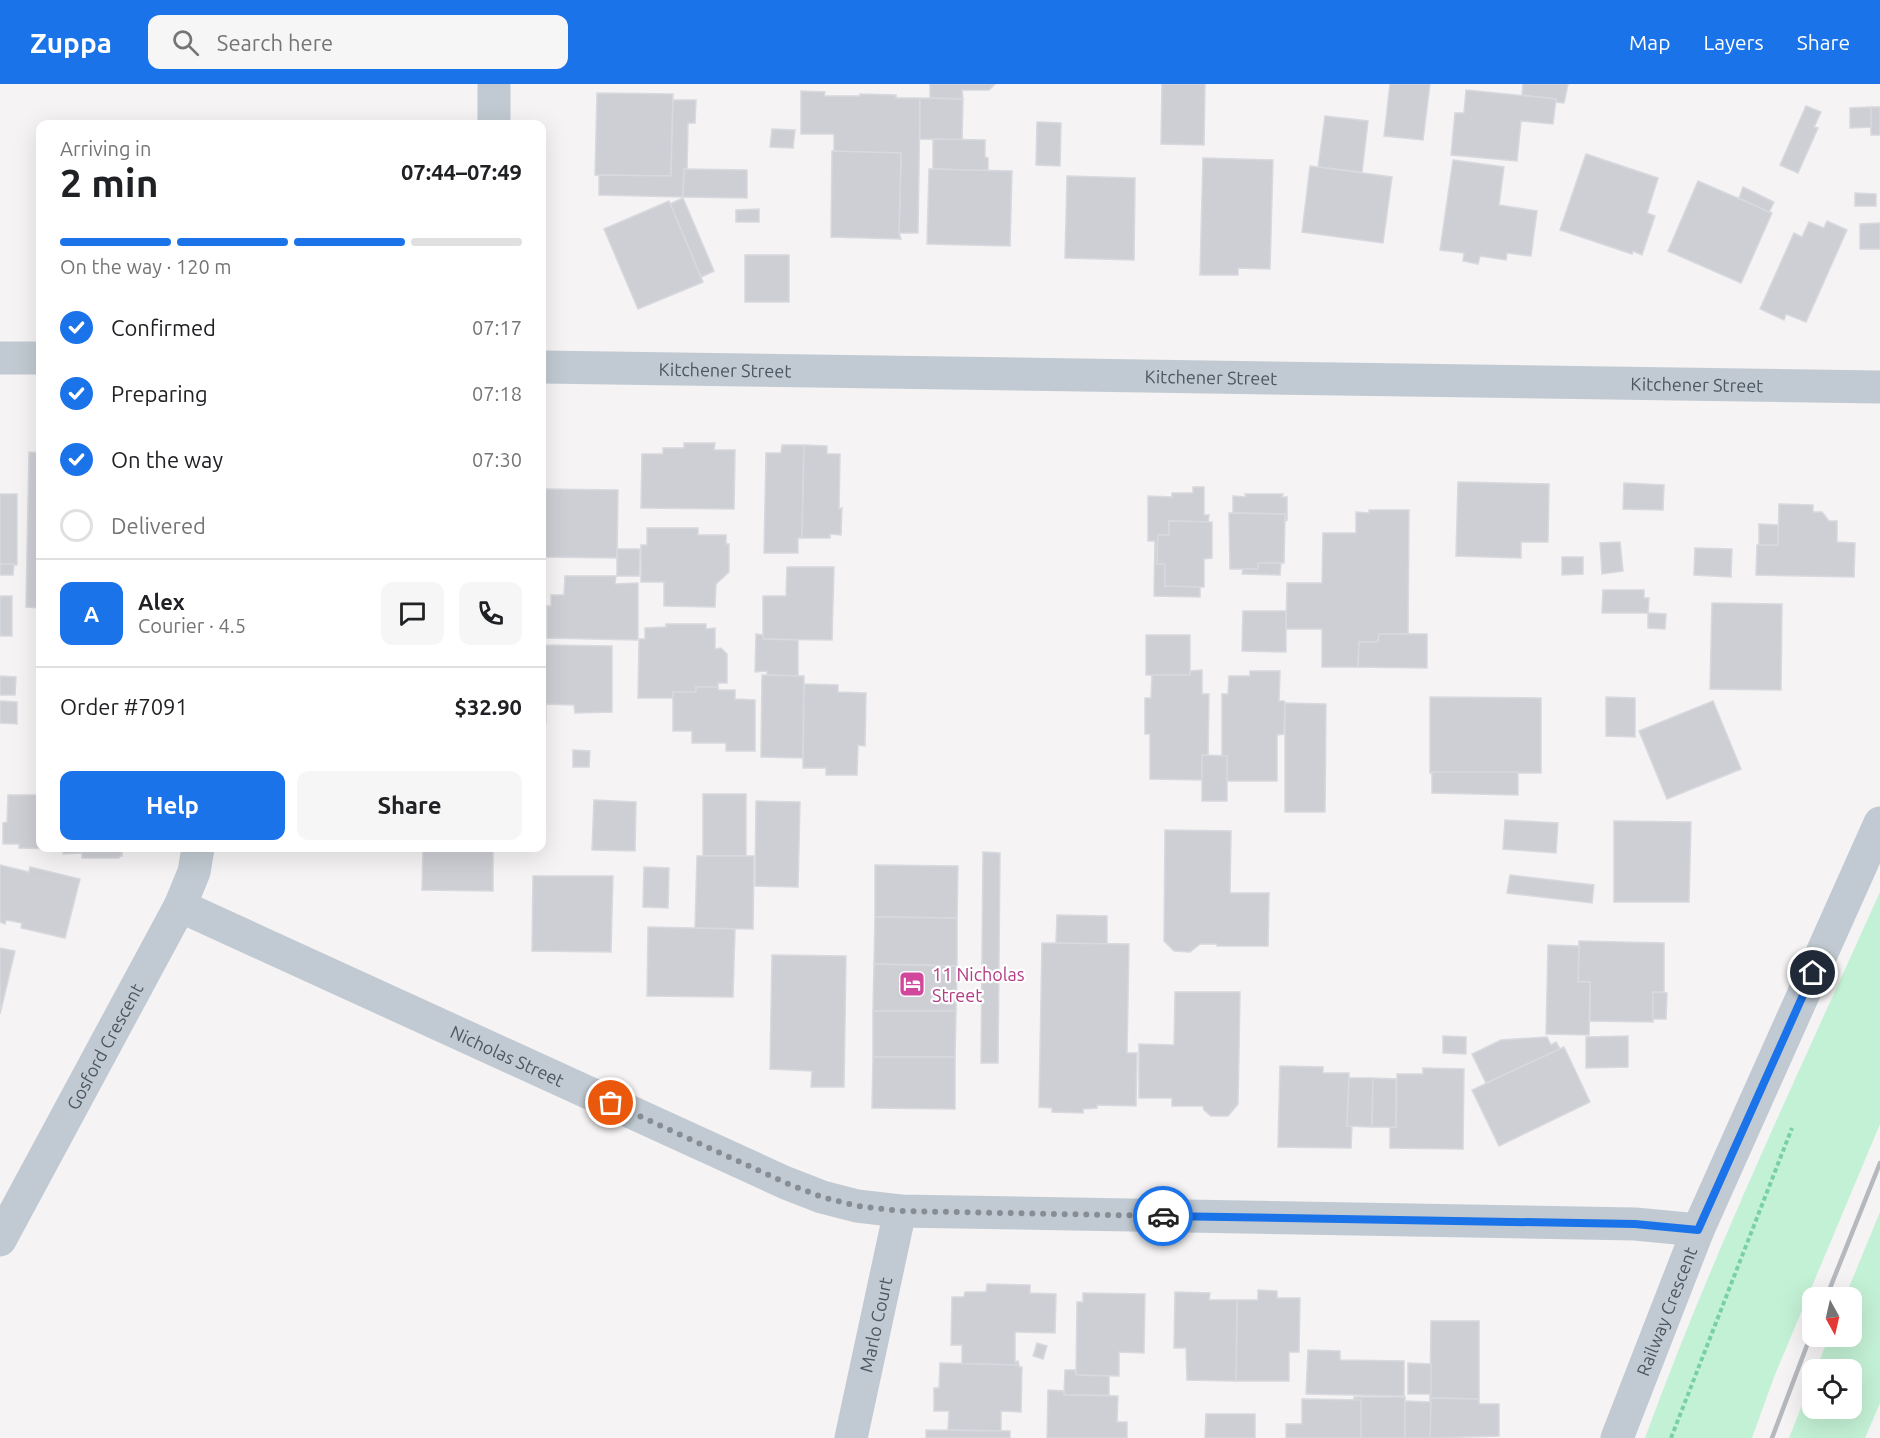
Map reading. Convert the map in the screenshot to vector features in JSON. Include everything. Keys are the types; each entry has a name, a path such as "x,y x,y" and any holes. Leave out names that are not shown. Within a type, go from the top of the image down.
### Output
{"street":[{"path":"494,84 494,120"},
{"path":"0,358 36,358"},
{"name":"Kitchener Street","path":"546,367 1880,387"},
{"name":"Railway Crescent","path":"1617,1438 1698,1230 1880,823"},
{"name":"Gosford Crescent","path":"0,1240 180,906 194,872 197,852"},
{"name":"Nicholas Street","path":"180,906 786,1183 822,1197 857,1206 900,1211 1635,1224 1698,1230"},
{"name":"Marlo Court","path":"851,1438 900,1211"}],"path":[{"path":"1671,1438 1796,1119"}],"green space":[{"path":"1880,892 1880,1124 1812,1287 1802,1287 1802,1310 1752,1438 1645,1438 1699,1300"},
{"path":"1880,1212 1880,1403 1865,1438 1789,1438 1802,1405 1802,1419 1862,1419 1862,1359 1820,1359 1825,1347 1862,1347 1862,1287 1849,1287"}],"building":[{"path":"930,84 995,84 989,90 962,90 963,99 930,98"},
{"path":"1162,84 1205,84 1204,145 1161,144"},
{"path":"1390,84 1430,84 1423,140 1384,136"},
{"path":"1523,84 1568,84 1564,103 1555,102 1556,99 1522,95"},
{"path":"1466,90 1556,99 1553,124 1521,121 1517,161 1451,155 1455,113 1464,113"},
{"path":"801,91 825,92 824,96 860,96 860,94 920,98 918,233 899,233 901,153 834,152 834,134 801,134"},
{"path":"597,93 673,94 671,176 595,175"},
{"path":"920,98 963,99 962,140 920,139"},
{"path":"673,100 696,100 695,123 688,123 687,169 684,169 683,197 599,195 599,175 671,176"},
{"path":"1806,106 1821,112 1814,127 1818,128 1798,173 1780,165"},
{"path":"1871,107 1880,107 1880,135 1871,135"},
{"path":"1871,107 1871,127 1850,128 1850,108"},
{"path":"1325,116 1368,121 1362,172 1318,167"},
{"path":"1037,122 1061,123 1060,166 1036,165"},
{"path":"772,129 795,130 793,148 770,147"},
{"path":"933,139 985,140 988,171 933,169"},
{"path":"832,151 901,153 899,233 901,239 831,237"},
{"path":"1586,154 1658,178 1647,213 1655,216 1642,255 1633,251 1632,254 1560,230"},
{"path":"1203,158 1273,160 1270,269 1238,268 1238,275 1200,275"},
{"path":"1453,160 1504,167 1499,205 1537,211 1531,256 1507,253 1506,260 1480,256 1478,264 1463,261 1464,253 1440,250"},
{"path":"1310,166 1392,177 1383,243 1302,232"},
{"path":"684,169 747,170 747,198 683,197"},
{"path":"929,169 1012,171 1010,246 927,244"},
{"path":"1067,176 1135,178 1134,260 1065,258"},
{"path":"1698,181 1772,213 1741,283 1668,251"},
{"path":"1743,187 1774,202 1769,212 1739,198"},
{"path":"1855,193 1876,194 1876,206 1855,206"},
{"path":"683,198 714,271 701,277 670,204"},
{"path":"669,201 703,282 638,309 604,229"},
{"path":"759,209 759,222 736,222 736,210"},
{"path":"1827,221 1847,230 1806,322 1786,314 1784,320 1760,309 1794,233 1802,237 1809,222 1824,228"},
{"path":"1880,223 1880,249 1860,249 1860,224"},
{"path":"745,255 789,255 789,302 745,302"},
{"path":"684,443 715,443 714,450 735,450 734,509 641,508 642,454 663,454 663,448 684,448"},
{"path":"782,445 804,445 802,538 798,538 798,553 764,553 766,453 781,453"},
{"path":"804,445 827,446 827,454 840,454 841,535 830,534 830,538 802,538"},
{"path":"29,452 36,453 36,608 26,607"},
{"path":"1458,482 1549,484 1548,542 1521,542 1521,558 1456,556"},
{"path":"1624,483 1664,485 1663,510 1623,509"},
{"path":"1193,487 1204,487 1204,515 1209,515 1208,522 1169,521 1169,535 1158,535 1157,564 1165,564 1165,586 1200,586 1200,597 1154,596 1155,541 1148,541 1148,496 1172,497 1172,493 1193,493"},
{"path":"546,489 618,490 617,558 546,557"},
{"path":"0,494 17,494 17,565 0,564"},
{"path":"1245,494 1283,494 1282,497 1287,497 1287,520 1285,521 1285,514 1233,513 1233,496 1246,497"},
{"path":"1779,504 1813,505 1813,512 1822,512 1829,521 1837,521 1837,542 1855,543 1854,577 1756,575 1757,545 1778,545"},
{"path":"1369,510 1409,510 1408,634 1379,634 1378,642 1359,642 1358,667 1322,667 1322,629 1286,629 1287,583 1322,583 1323,533 1356,533 1356,512 1369,513"},
{"path":"1229,513 1285,514 1284,563 1258,563 1258,569 1230,569"},
{"path":"1169,521 1212,522 1212,558 1204,559 1204,587 1165,586 1165,564 1157,564 1158,535 1169,535"},
{"path":"1759,524 1778,525 1778,545 1759,545"},
{"path":"647,528 698,528 698,535 726,535 726,544 729,544 729,572 716,584 715,607 664,606 664,582 641,582 641,545 647,545"},
{"path":"1620,542 1623,571 1602,574 1600,543"},
{"path":"1695,548 1732,549 1731,577 1694,575"},
{"path":"617,549 640,549 639,576 617,576"},
{"path":"1562,557 1583,557 1583,574 1562,575"},
{"path":"1258,563 1281,563 1280,575 1242,574 1243,569 1258,569"},
{"path":"0,564 14,564 13,575 0,575"},
{"path":"787,567 834,567 832,640 763,639 763,596 786,596"},
{"path":"565,576 616,576 615,584 638,583 638,640 547,638 547,606 551,606 551,595 564,595"},
{"path":"1603,590 1644,590 1644,598 1649,598 1648,613 1602,613"},
{"path":"0,596 12,596 12,636 0,636"},
{"path":"1712,603 1782,604 1781,690 1710,689"},
{"path":"1243,611 1286,611 1286,652 1242,651"},
{"path":"1648,613 1666,614 1665,629 1648,628"},
{"path":"666,624 706,624 706,629 715,628 715,649 721,648 727,654 727,683 718,683 718,687 696,687 696,692 673,692 673,698 638,698 639,639 645,639 645,628 666,627"},
{"path":"756,634 763,635 763,639 798,640 798,676 767,675 767,671 755,672"},
{"path":"1379,634 1427,634 1427,668 1358,667 1359,642 1378,642"},
{"path":"1146,635 1190,635 1190,675 1146,675"},
{"path":"546,645 612,646 612,712 575,713 574,705 546,704"},
{"path":"1202,670 1202,694 1209,694 1208,755 1202,755 1202,780 1150,779 1150,734 1145,734 1145,698 1151,698 1152,675 1190,675 1190,671"},
{"path":"1250,671 1280,671 1279,701 1285,703 1284,734 1277,735 1277,781 1227,781 1227,756 1222,756 1222,694 1228,694 1229,676 1250,676"},
{"path":"762,675 804,676 803,758 761,757"},
{"path":"0,676 16,677 15,695 0,695"},
{"path":"804,684 838,685 838,692 866,693 865,746 858,745 857,775 826,775 826,768 803,768"},
{"path":"696,687 735,690 735,699 755,700 755,751 726,751 726,743 692,743 692,731 673,731 673,692 696,692"},
{"path":"1430,697 1541,698 1541,773 1430,773"},
{"path":"1606,697 1635,698 1635,737 1606,736"},
{"path":"0,701 17,702 17,724 0,723"},
{"path":"1713,701 1741,769 1667,799 1639,731"},
{"path":"1285,703 1326,704 1325,812 1285,812"},
{"path":"573,750 590,751 589,767 573,767"},
{"path":"1202,755 1227,756 1227,801 1202,801"},
{"path":"1432,772 1518,772 1518,795 1432,793"},
{"path":"703,794 746,794 746,856 703,856"},
{"path":"8,795 36,795 36,848 19,848 19,844 3,844 3,823 7,822"},
{"path":"594,800 636,802 635,851 592,850"},
{"path":"756,801 800,802 798,887 755,886"},
{"path":"1505,820 1558,823 1556,853 1503,849"},
{"path":"1614,821 1691,822 1689,902 1614,902"},
{"path":"1165,830 1231,831 1230,893 1269,893 1268,946 1200,944 1190,952 1174,951 1164,941"},
{"path":"63,852 122,852 122,856 119,858 82,858 82,853 63,854"},
{"path":"423,852 493,852 493,891 422,890"},
{"path":"983,852 1000,853 998,1063 981,1063"},
{"path":"697,856 754,856 753,929 695,928"},
{"path":"0,865 29,872 30,867 80,879 65,938 21,928 22,923 6,920 5,924 0,922"},
{"path":"875,865 958,866 957,918 875,917"},
{"path":"644,867 669,868 668,908 643,907"},
{"path":"1510,875 1594,885 1592,903 1507,893"},
{"path":"533,876 613,876 611,952 532,951"},
{"path":"1057,915 1107,916 1107,944 1056,943"},
{"path":"875,917 957,918 957,966 874,964"},
{"path":"648,927 735,929 733,997 647,996"},
{"path":"1579,941 1664,943 1664,992 1653,992 1653,1022 1590,1021 1590,982 1578,982"},
{"path":"1042,943 1129,944 1127,1053 1137,1053 1136,1106 1097,1105 1097,1108 1083,1109 1083,1113 1052,1112 1052,1108 1039,1107"},
{"path":"1548,945 1579,946 1578,982 1590,982 1589,1035 1546,1034"},
{"path":"0,948 15,951 0,1014"},
{"path":"772,955 846,956 844,1087 811,1087 812,1071 770,1069"},
{"path":"874,964 957,966 956,1011 873,1011"},
{"path":"1175,992 1240,992 1238,1104 1228,1116 1211,1116 1203,1106 1172,1106 1172,1098 1139,1098 1139,1044 1174,1045"},
{"path":"1653,992 1667,993 1666,1019 1653,1019"},
{"path":"873,1011 956,1011 955,1057 873,1057"},
{"path":"1443,1036 1466,1037 1466,1054 1443,1053"},
{"path":"1628,1036 1628,1067 1586,1068 1586,1037"},
{"path":"1547,1037 1551,1045 1556,1042 1560,1049 1486,1083 1472,1054 1501,1040"},
{"path":"1564,1047 1590,1102 1499,1146 1472,1090"},
{"path":"873,1057 955,1057 955,1109 872,1108"},
{"path":"1280,1066 1323,1067 1323,1073 1349,1073 1347,1126 1352,1126 1351,1148 1278,1147"},
{"path":"1423,1068 1464,1069 1463,1149 1390,1148 1390,1127 1396,1127 1397,1074 1423,1074"},
{"path":"1349,1078 1373,1078 1372,1127 1347,1126"},
{"path":"1373,1078 1396,1079 1396,1127 1372,1127"},
{"path":"987,1284 1030,1285 1030,1293 1056,1294 1055,1333 1015,1332 1015,1362 1018,1361 1019,1365 962,1364 962,1345 951,1345 952,1297 964,1297 965,1292 986,1292"},
{"path":"1258,1290 1277,1291 1277,1298 1300,1298 1299,1352 1289,1352 1289,1381 1236,1381 1237,1300 1258,1300"},
{"path":"1175,1292 1210,1293 1209,1300 1237,1300 1236,1381 1187,1380 1186,1348 1174,1348"},
{"path":"1083,1293 1145,1294 1144,1353 1119,1352 1119,1376 1076,1375 1077,1302 1083,1302"},
{"path":"1431,1321 1479,1321 1479,1399 1430,1398"},
{"path":"1037,1343 1047,1346 1043,1359 1033,1356"},
{"path":"1308,1350 1340,1351 1340,1360 1404,1361 1404,1396 1306,1394"},
{"path":"940,1363 1019,1365 1022,1367 1021,1412 1001,1411 1001,1431 948,1430 949,1411 934,1411 934,1388 939,1388"},
{"path":"1408,1363 1431,1364 1431,1394 1408,1394"},
{"path":"1065,1370 1075,1370 1076,1375 1109,1376 1109,1395 1064,1395"},
{"path":"1048,1390 1064,1391 1064,1395 1118,1396 1117,1422 1127,1422 1127,1438 1047,1438"},
{"path":"1354,1397 1405,1397 1405,1438 1361,1438 1361,1400 1354,1401"},
{"path":"1430,1398 1479,1399 1479,1404 1499,1404 1499,1436 1430,1438"},
{"path":"1302,1399 1361,1400 1361,1438 1286,1438 1286,1424 1302,1424"},
{"path":"1405,1401 1431,1402 1430,1438 1405,1438"},
{"path":"1206,1414 1255,1414 1255,1438 1205,1438"},
{"path":"926,1430 1010,1431 1010,1438 926,1438"}],"railway":[{"path":"1830,1287 1880,1163"},
{"path":"1772,1438 1806,1347"}],"way so far":[{"path":"611,1103 786,1183 822,1197 857,1206 900,1211 1163,1216"}],"place":[{"name":"11 Nicholas Street","path":"912,984"}],"route":[{"path":"1163,1216 1635,1224 1698,1230 1813,973"}]}
